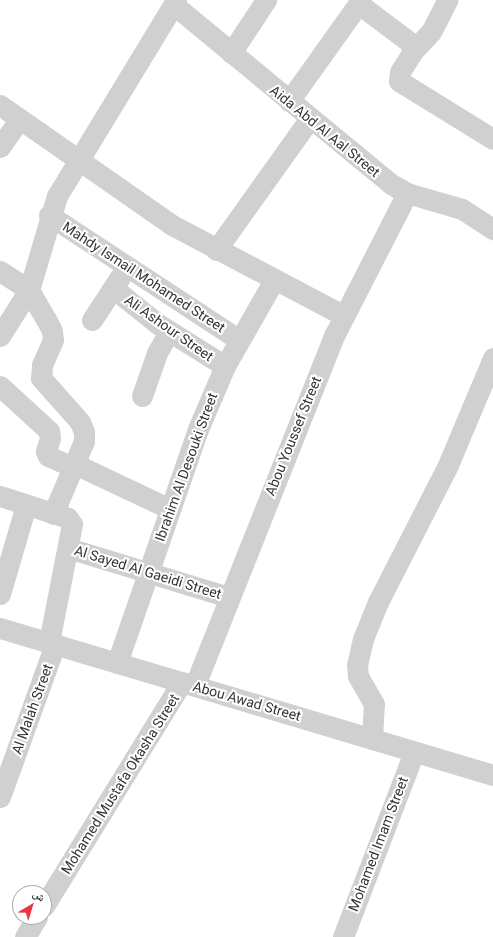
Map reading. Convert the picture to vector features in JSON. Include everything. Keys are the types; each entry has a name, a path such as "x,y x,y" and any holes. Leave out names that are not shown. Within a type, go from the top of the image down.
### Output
{"street":[{"path":"231,53 266,0"},
{"path":"446,0 426,40 413,51 400,72 399,81 493,140"},
{"path":"0,336 29,290 49,215 57,196 175,2"},
{"name":"Aida Abd Al Aal Street","path":"175,2 231,53 391,184 407,193 449,204 493,228"},
{"path":"289,101 360,2 409,41 413,51"},
{"path":"0,105 19,120 172,226 343,316"},
{"path":"216,250 310,118"},
{"path":"0,147 19,120"},
{"name":"Abou Youssef Street","path":"189,684 228,597 343,316 407,193"},
{"name":"Mahdy Ismail Mohamed Street","path":"49,215 239,340"},
{"path":"92,320 127,266"},
{"path":"0,271 29,290 52,331 51,349 42,365 41,378 80,422 84,432 84,441 74,466 59,515 0,496"},
{"name":"Ibrahim Al Desouki Street","path":"117,663 198,429 225,366 274,280"},
{"name":"Ali Ashour Street","path":"113,288 169,332 225,366"},
{"path":"142,396 157,353 169,332"},
{"path":"372,739 374,704 358,676 357,665 363,639 378,602 448,465 493,358"},
{"path":"0,386 49,431 50,438 46,452 48,456 170,509"},
{"path":"0,594 26,505"},
{"name":"Al Malah Street","path":"0,797 52,643 72,524 59,515"},
{"name":"Al Sayed Al Gaeidi Street","path":"68,548 228,597"},
{"name":"Abou Awad Street","path":"0,628 493,776"},
{"name":"Mohamed Mustafa Okasha Street","path":"52,894 189,684"},
{"name":"Mohamed Imam Street","path":"343,937 414,752"},
{"path":"25,937 33,925"}]}
